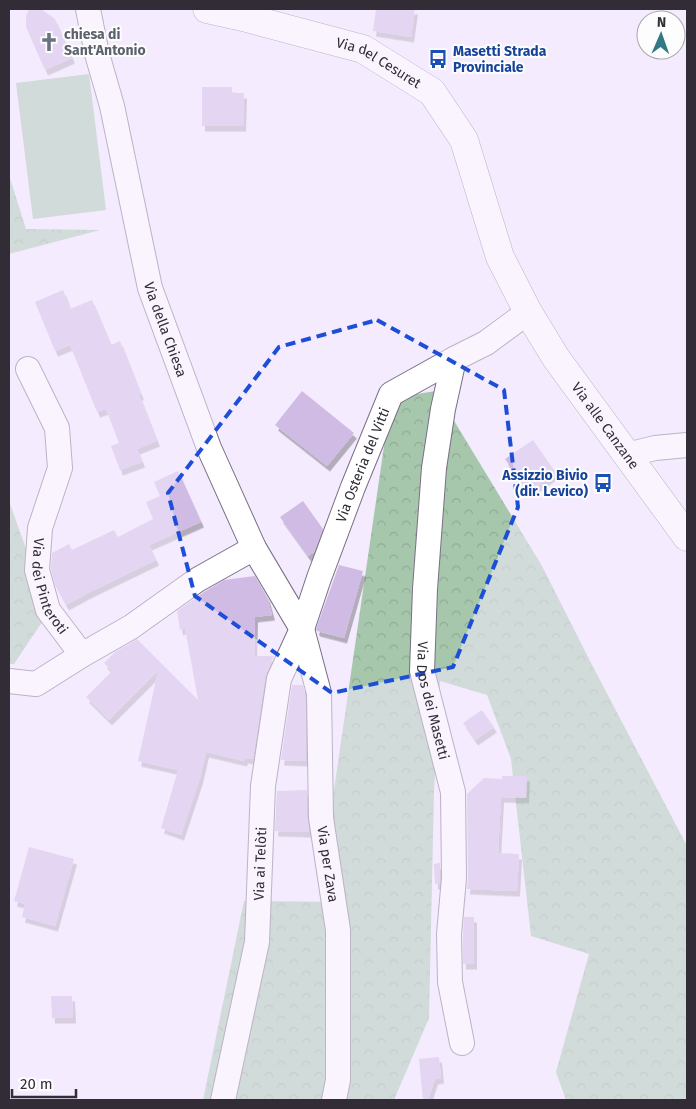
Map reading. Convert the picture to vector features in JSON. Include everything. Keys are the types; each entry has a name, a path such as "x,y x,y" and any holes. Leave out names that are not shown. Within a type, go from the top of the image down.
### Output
{"main road":[{"name":"Via del Cesuret","path":"207,9 363,49 432,92 464,140 500,257 528,312"},
{"name":"Via alle Canzane","path":"528,312 556,358 687,537"}],"street":[{"name":"Via della Chiesa","path":"88,9 97,54 112,106 150,288 209,448 254,548 302,629"},
{"name":"Via Osteria del Vitti","path":"302,629 353,487 391,394 486,342 528,312"},
{"name":"Via Dos dei Masetti","path":"454,359 443,409 434,468 425,589 422,671 453,792 454,878 449,934 450,982 462,1043"},
{"name":"Via dei Pinteroti","path":"28,370 58,428 60,468 40,528 36,570 48,610 82,655"},
{"path":"627,455 655,448 687,445"},
{"path":"9,680 36,684 131,627 197,580 254,548"},
{"name":"Via ai Telòti","path":"223,1100 257,942 263,786 280,679 302,629"},
{"name":"Via per Zava","path":"302,629 319,693 321,818 338,930 338,1080 334,1100"}],"highlighted area":[{"path":"377,320 504,390 518,507 453,667 332,693 195,596 168,493 279,347"}],"green space":[{"path":"89,74 106,210 33,219 16,83"},
{"path":"9,175 26,229 100,230 9,254"},
{"path":"436,391 542,566 687,846 687,1100 566,1100 556,1072 589,954 531,936 511,759 487,695 440,681 434,791 429,1018 394,1100 203,1100 244,901 339,902 328,831 391,398"},
{"path":"9,501 30,560 42,622 14,664 9,664"}],"building":[{"name":"chiesa di Sant'Antonio","path":"29,9 41,9 55,19 72,58 45,70 26,27 26,16"},
{"path":"376,9 415,9 411,37 373,31"},
{"path":"202,87 232,87 232,93 244,93 243,126 202,126"},
{"path":"63,290 70,309 92,300 111,345 120,341 157,441 137,449 142,462 120,470 111,446 119,443 106,409 97,412 70,345 55,351 35,302"},
{"path":"302,391 354,433 327,466 275,425"},
{"path":"533,440 556,473 529,492 505,459"},
{"path":"178,471 201,522 149,545 156,560 66,605 55,585 51,569 52,553 69,544 72,550 114,530 118,537 153,519 146,502 160,496 154,482"},
{"path":"303,501 323,529 314,552 308,556 280,517"},
{"path":"339,565 363,571 344,638 317,631 316,629"},
{"path":"255,576 267,597 272,615 255,617 254,656 274,656 265,677 253,759 245,758 244,761 206,752 200,778 181,835 161,828 178,770 138,761 158,671 109,720 86,697 112,671 104,663 115,652 137,639 198,700 185,628 180,630 177,611 224,580"},
{"path":"292,685 303,685 305,695 306,761 281,760"},
{"path":"482,710 494,727 475,740 463,723"},
{"path":"502,776 527,776 526,798 501,797 498,853 519,854 517,891 467,889 467,794 484,778 502,779"},
{"path":"307,790 309,832 275,831 277,791"},
{"path":"29,847 74,859 55,926 22,917 25,904 14,901"},
{"path":"440,863 440,884 435,884 434,864"},
{"path":"464,917 474,917 474,964 463,964"},
{"path":"51,996 72,996 73,1018 52,1018"},
{"path":"439,1057 441,1078 435,1079 428,1100 423,1100 419,1059"}],"place":[{"name":"chiesa di Sant'Antonio","path":"49,42"},
{"name":"Masetti Strada Provinciale","path":"438,59"},
{"name":"Assizzio Bivio (dir. Levico)","path":"603,483"}]}
